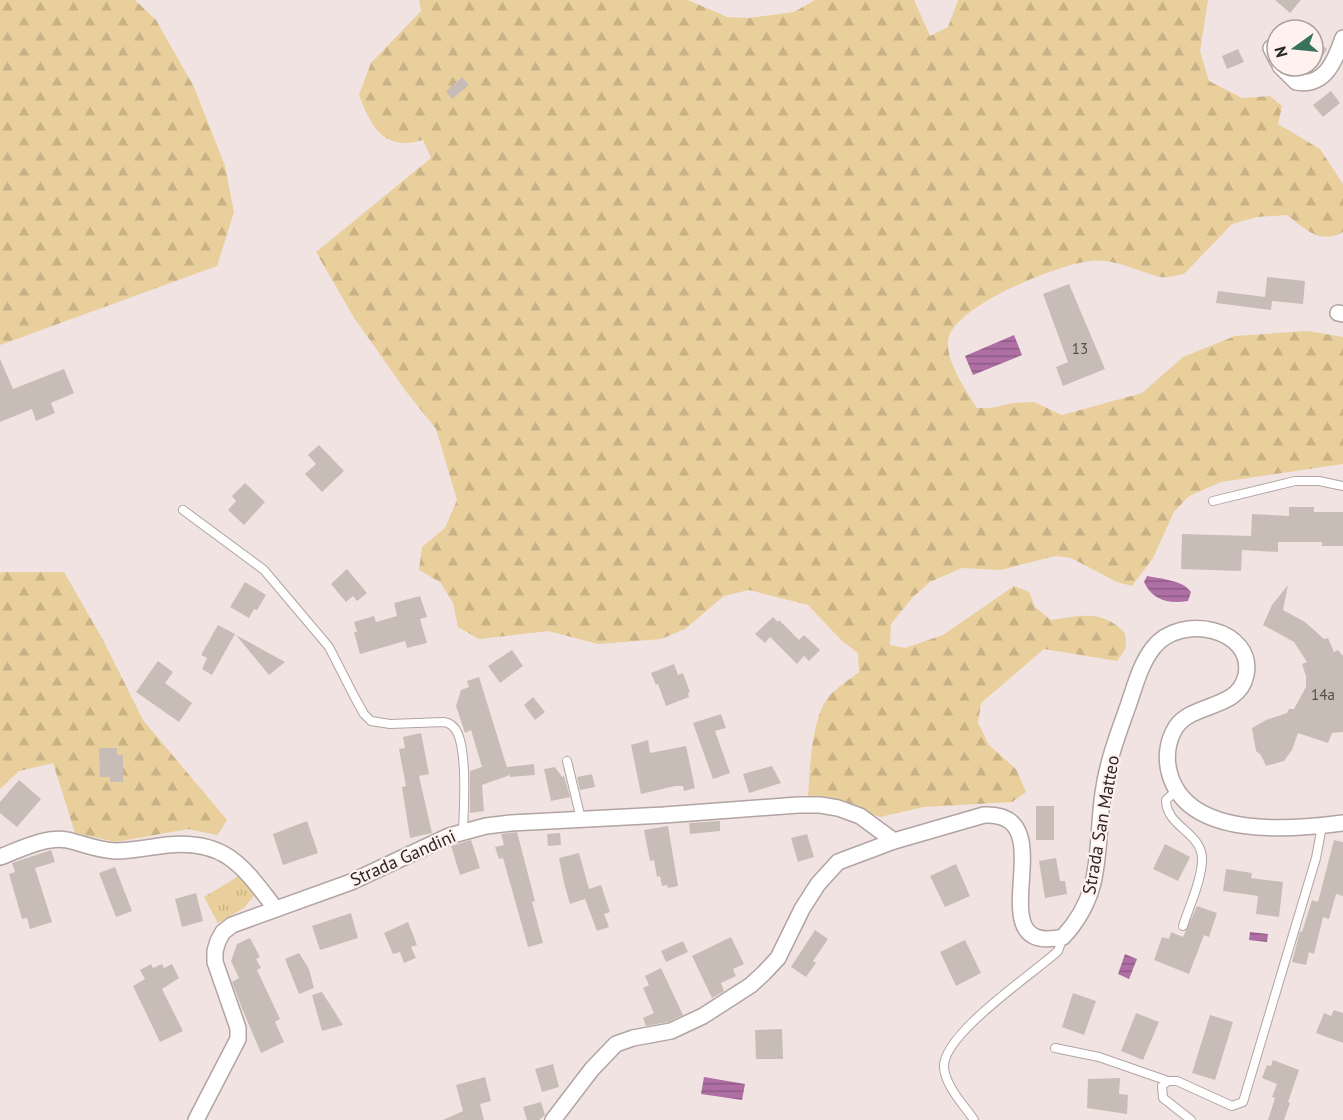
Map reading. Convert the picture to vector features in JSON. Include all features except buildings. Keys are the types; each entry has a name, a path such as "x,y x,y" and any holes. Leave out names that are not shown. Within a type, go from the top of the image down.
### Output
{"street":[{"path":"1325,74 1343,38"},
{"path":"1292,78 1296,82 1313,82 1322,78"},
{"name":"Strada San Matteo","path":"1063,937 1076,924 1090,897 1095,879 1103,792 1112,753 1146,659 1155,646 1176,631 1189,628 1215,631 1239,647 1246,663 1246,675 1241,688 1234,695 1187,716 1177,725 1171,736 1167,754 1169,773 1176,791"},
{"path":"1176,791 1185,802 1198,811 1226,822 1276,828 1343,823"},
{"name":"Strada Gandini","path":"196,1120 235,1049 238,1039 238,1028 215,962 215,951 223,932 232,925 275,908 351,882 463,831 511,823 820,805 838,808 860,816 894,841"},
{"path":"553,1120 592,1069 616,1044 633,1038 671,1031 703,1016 751,985 778,958 802,909 829,870 849,856 984,815 995,814 1013,824 1022,843 1020,904 1023,925 1031,935 1041,939 1052,940 1063,937"},
{"path":"0,857 58,840 102,850 126,851 188,844 201,846 227,855 248,872 275,908"}],"lane":[{"path":"1213,501 1295,481 1319,481 1343,486"},
{"path":"183,510 264,570 329,647 364,714 371,721 390,724 444,722 454,727 460,741 462,761 463,831"},
{"path":"567,761 581,819"},
{"path":"1176,791 1166,800 1166,808 1170,817 1192,837 1200,850 1202,860 1183,926"},
{"path":"1055,1048 1099,1057 1168,1081 1177,1081 1232,1106 1243,1102 1316,858 1322,826"},
{"path":"974,1120 949,1084 944,1072 944,1061 950,1047 988,1008 1058,951 1063,937"},
{"path":"1168,1081 1162,1086 1163,1098 1191,1120"}],"green space":[{"path":"0,0 135,0 156,20 194,87 225,166 234,212 217,266 0,345"},
{"path":"419,0 688,0 727,17 749,18 794,12 815,0 914,0 930,36 948,27 958,0 1208,0 1200,51 1209,81 1242,98 1270,96 1282,106 1278,124 1320,149 1343,184 1343,232 1334,236 1320,236 1313,234 1287,215 1257,217 1232,224 1184,274 1161,277 1118,263 1100,261 1075,264 1055,270 1008,290 966,315 953,329 948,342 951,359 977,408 1034,402 1062,415 1142,393 1183,357 1235,336 1308,331 1343,337 1343,464 1221,482 1189,496 1174,512 1153,558 1132,586 1117,582 1071,558 1055,556 1001,570 962,568 930,582 913,597 891,624 890,645 905,648 943,635 1014,586 1029,592 1035,607 1051,620 1082,616 1099,617 1108,620 1125,633 1126,648 1117,661 1044,649 981,703 978,723 989,745 1016,769 1026,792 1012,802 924,807 880,817 827,798 808,796 811,758 819,716 830,695 859,672 858,653 842,641 808,605 749,590 724,596 685,629 661,639 598,644 548,631 479,639 458,627 453,603 440,582 419,570 422,547 445,528 457,500 436,429 405,390 353,316 316,252 431,158 423,140 403,143 386,138 380,133 370,119 359,95 371,63 421,11"},
{"path":"64,572 103,640 143,720 227,820 217,835 188,829 116,842 75,833 53,763 19,771 0,789 0,573"},
{"path":"239,876 255,894 244,908 218,923 204,897"}],"shaded area":[{"path":"1014,335 1022,355 973,375 965,356"},
{"path":"1147,576 1183,585 1191,592 1188,601 1174,602 1157,597 1144,582"},
{"path":"1250,932 1268,934 1267,942 1249,940"},
{"path":"1125,954 1137,959 1129,979 1118,974"},
{"path":"704,1077 745,1084 742,1100 701,1094"}]}
